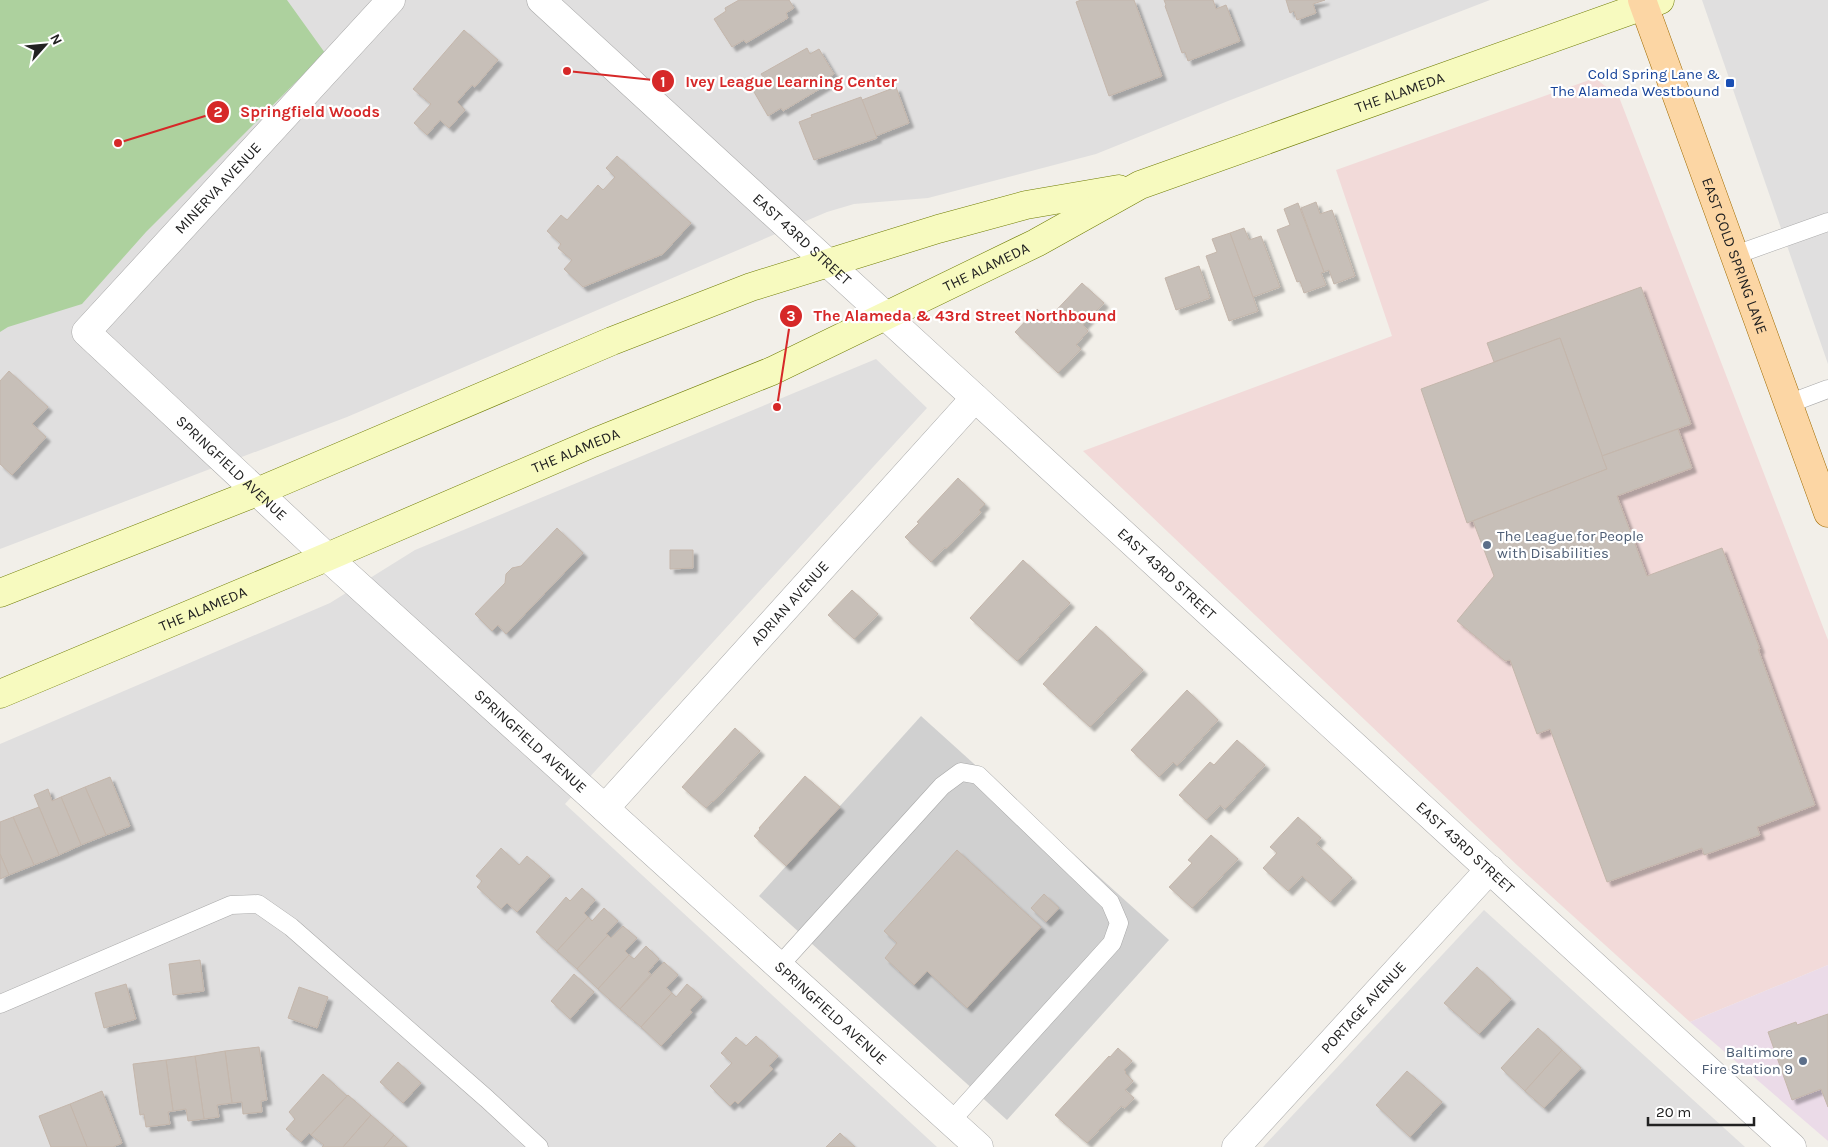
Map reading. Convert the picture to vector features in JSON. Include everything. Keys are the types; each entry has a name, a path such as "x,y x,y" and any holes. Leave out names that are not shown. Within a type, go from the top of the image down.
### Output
{"main road":[{"name":"THE ALAMEDA","path":"0,694 593,444 772,371 1036,243 1140,185 1649,2"},
{"name":"EAST COLD SPRING LANE","path":"1649,2 1734,255 1828,512"},
{"name":"THE ALAMEDA","path":"0,593 257,492 612,341 751,288 827,262 1026,205 1140,185"}],"street":[{"name":"MINERVA AVENUE","path":"86,332 391,0"},
{"name":"EAST 43RD STREET","path":"541,0 1792,1147"},
{"name":"SPRINGFIELD AVENUE","path":"86,332 327,557 979,1147"},
{"name":"ADRIAN AVENUE","path":"604,808 975,398"},
{"name":"PORTAGE AVENUE","path":"1236,1147 1490,869"}],"lane":[{"path":"1734,255 1828,222"},
{"path":"1788,404 1828,389"},
{"path":"779,966 942,786 961,772 978,775 1110,902 1119,923 1112,944 951,1121"},
{"path":"0,1004 231,905 258,904 291,927 539,1147"}],"shaded area":[{"path":"0,0 1490,0 1096,154 928,198 854,204 827,212 347,417 0,549"},
{"path":"1702,0 1828,0 1828,364"},
{"name":"The League for People with Disabilities","path":"1595,78 1619,97 1828,640 1828,965 1690,1022 1518,866 1083,451 1392,336 1336,170"},
{"path":"876,359 927,408 565,804 937,1147 0,1147 0,744 330,603 415,550"},
{"path":"921,716 1169,940 1007,1120 759,896"},
{"path":"1484,910 1745,1147 1263,1147"},
{"path":"1828,965 1828,1141 1690,1022"}],"green space":[{"path":"0,0 287,0 325,53 146,232 82,304 8,327 0,332"}],"building":[{"path":"739,0 789,0 794,8 786,13 788,18 746,43 744,40 732,47 714,19 726,11 725,8"},
{"path":"1081,0 1134,0 1162,76 1109,96 1076,2"},
{"path":"1164,0 1213,0 1216,9 1226,5 1240,41 1188,61 1185,52 1182,53"},
{"path":"1286,0 1325,0 1313,4 1316,13 1297,20 1294,11 1290,13"},
{"path":"464,30 498,60 475,87 472,85 457,102 465,110 449,128 440,120 427,135 414,123 431,104 413,89"},
{"path":"807,48 810,54 819,49 834,74 826,79 828,84 783,111 781,108 768,116 750,85 763,77 761,74"},
{"path":"896,87 909,123 876,136 862,100"},
{"path":"861,97 877,138 814,160 799,122 812,117 811,115"},
{"path":"617,156 691,223 663,254 583,287 564,269 572,260 558,248 561,244 547,231 561,215 567,220 598,185 603,190 615,177 606,168"},
{"path":"1316,202 1320,214 1332,210 1355,276 1334,284 1329,270 1324,272 1301,208"},
{"path":"1298,203 1324,272 1321,273 1326,285 1304,293 1300,281 1297,282 1277,230 1290,225 1284,209"},
{"path":"1244,228 1249,240 1261,236 1280,287 1253,297 1230,233"},
{"path":"1230,233 1258,311 1229,321 1206,256 1217,252 1212,239"},
{"path":"1199,266 1210,298 1176,310 1165,278"},
{"path":"1082,283 1104,303 1083,325 1088,331 1076,345 1081,349 1058,373 1015,332 1037,309 1048,319"},
{"path":"1641,287 1691,424 1602,456 1560,338 1494,362 1487,343"},
{"path":"1560,338 1607,469 1467,523 1421,389"},
{"path":"9,371 48,407 32,424 46,437 12,475 0,464 0,381"},
{"path":"1678,429 1692,468 1617,496 1647,576 1722,548 1815,805 1757,827 1760,835 1704,855 1702,848 1607,882 1550,729 1537,734 1510,660 1505,661 1457,621 1494,576 1473,521 1607,469 1602,456"},
{"path":"958,478 985,504 979,510 981,512 931,562 905,537"},
{"path":"557,528 583,553 506,634 498,625 492,631 475,614 505,583 506,574 512,568 521,566"},
{"path":"670,550 693,550 693,568 670,569"},
{"path":"1023,560 1070,603 1017,661 970,618"},
{"path":"852,590 878,614 854,639 828,615"},
{"path":"1096,626 1143,670 1090,727 1043,684"},
{"path":"1187,690 1218,720 1177,766 1173,762 1159,777 1131,750"},
{"path":"735,728 760,751 706,808 682,787"},
{"path":"1237,740 1265,765 1225,809 1220,805 1206,820 1179,795 1210,762 1214,765"},
{"path":"805,776 840,807 786,866 754,836"},
{"path":"110,777 130,826 106,835 85,787"},
{"path":"85,787 106,835 81,845 61,797"},
{"path":"48,789 52,801 61,797 81,845 59,855 34,795"},
{"path":"39,807 59,855 34,865 13,817"},
{"path":"13,817 34,865 9,875 0,854 0,822"},
{"path":"1298,817 1321,838 1316,844 1352,878 1330,902 1302,876 1288,891 1263,868 1277,853 1270,847"},
{"path":"1211,835 1238,859 1192,908 1169,887 1192,863 1188,860"},
{"path":"501,848 519,865 527,856 550,876 517,912 507,903 501,909 477,887 482,881 476,876"},
{"path":"957,850 1041,927 967,1008 927,971 914,985 885,958 897,943 884,931"},
{"path":"0,854 9,875 0,879"},
{"path":"582,888 595,900 584,913 588,917 557,951 536,932 566,897 570,901"},
{"path":"1044,894 1059,908 1046,922 1031,908"},
{"path":"604,908 618,921 577,969 557,951 588,917 592,921"},
{"path":"623,926 637,938 625,951 629,955 598,989 577,969 608,935 611,938"},
{"path":"646,946 659,959 648,972 651,974 620,1009 598,989 629,955 634,959"},
{"path":"200,960 204,991 173,995 169,964"},
{"path":"664,962 678,975 666,988 672,993 641,1027 620,1009"},
{"path":"1477,967 1511,999 1479,1034 1444,1003"},
{"path":"574,974 594,992 570,1019 551,1001"},
{"path":"126,984 136,1019 104,1028 95,993"},
{"path":"687,984 702,997 690,1010 692,1012 661,1046 641,1027 672,993 676,997"},
{"path":"299,987 328,997 317,1028 288,1018"},
{"name":"Baltimore Fire Station 9","path":"1828,1014 1828,1107 1821,1089 1792,1100 1768,1032 1796,1022 1797,1025"},
{"path":"1538,1028 1562,1050 1525,1091 1501,1068"},
{"path":"756,1036 778,1056 769,1066 773,1069 738,1104 735,1101 730,1106 710,1086 732,1063 721,1053 736,1037 746,1046"},
{"path":"259,1047 267,1100 261,1101 262,1112 243,1114 242,1102 232,1103 225,1051"},
{"path":"1118,1048 1132,1061 1124,1070 1133,1081 1125,1090 1134,1098 1125,1108 1121,1106 1087,1143 1055,1115"},
{"path":"1562,1050 1581,1068 1544,1108 1525,1091"},
{"path":"225,1051 232,1103 217,1105 219,1117 204,1119 195,1056"},
{"path":"195,1056 204,1119 188,1121 186,1109 173,1111 166,1060"},
{"path":"166,1060 173,1111 168,1112 170,1124 146,1127 144,1114 140,1115 133,1064"},
{"path":"398,1062 421,1083 403,1103 380,1082"},
{"path":"1407,1071 1442,1102 1410,1137 1376,1105"},
{"path":"323,1074 347,1096 311,1135 309,1133 301,1142 286,1129 295,1119 289,1112"},
{"path":"102,1091 122,1143 113,1147 87,1147 70,1104"},
{"path":"348,1095 371,1115 343,1147 322,1147 324,1145 311,1135"},
{"path":"70,1104 87,1147 51,1147 39,1116"},
{"path":"371,1115 394,1135 384,1147 343,1147"},
{"path":"840,1133 855,1147 826,1147"},
{"path":"394,1135 407,1147 384,1147"}],"place":[{"name":"Ivey League Learning Center","path":"567,71"},
{"name":"Cold Spring Lane & The Alameda Westbound","path":"1730,83"},
{"name":"Springfield Woods","path":"118,143"},
{"name":"The Alameda & 43rd Street Northbound","path":"777,407"},
{"name":"The League for People with Disabilities","path":"1487,545"},
{"name":"Baltimore Fire Station 9","path":"1803,1061"}]}
